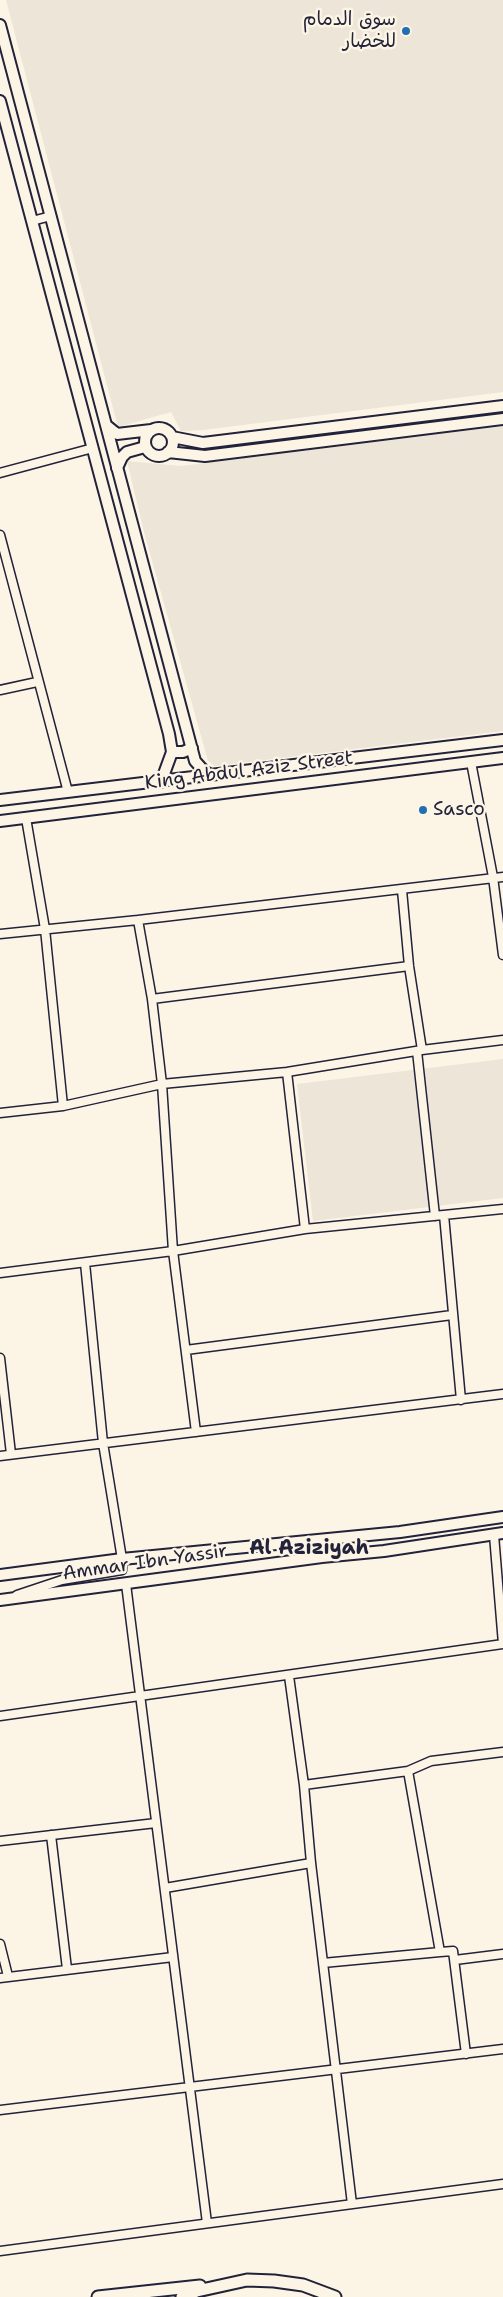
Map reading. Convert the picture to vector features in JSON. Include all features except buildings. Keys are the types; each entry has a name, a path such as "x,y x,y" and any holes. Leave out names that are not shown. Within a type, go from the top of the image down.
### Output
{"main road":[{"path":"98,2297 246,2280 293,2284 334,2296"},
{"path":"182,2297 204,2289 246,2280"}],"street":[{"path":"0,26 192,748 198,766 211,774"},
{"path":"0,101 145,639 172,752 161,782"},
{"path":"32,221 51,216"},
{"path":"105,425 117,434 162,428 172,436 203,443 503,406"},
{"path":"151,430 145,439 145,447 150,454 156,456 168,452 205,456 503,419"},
{"path":"168,452 173,445 172,436"},
{"path":"117,468 122,457 127,452 145,447"},
{"path":"0,473 93,448"},
{"path":"0,535 37,682 68,792"},
{"path":"0,690 37,682"},
{"name":"King Abdul Aziz Street","path":"0,800 503,740"},
{"path":"172,752 183,752 192,748"},
{"name":"King Abdul Aziz Street","path":"0,821 503,758"},
{"path":"471,762 493,877 503,955"},
{"path":"26,818 45,929 63,1106"},
{"path":"0,934 402,890 503,876"},
{"path":"402,890 409,966 461,1400"},
{"path":"138,920 152,999 162,1084 173,1251 196,1432"},
{"path":"152,999 409,966"},
{"path":"0,1113 63,1106 162,1084 287,1072 503,1040"},
{"path":"287,1072 305,1229"},
{"path":"0,1273 173,1251 305,1229 503,1209"},
{"path":"0,1600 62,1580 122,1570 122,1559 103,1443 85,1263"},
{"path":"186,1350 452,1315"},
{"path":"0,1358 12,1454"},
{"path":"0,1456 503,1394"},
{"name":"Ammar Ibn Yassir","path":"0,1575 122,1559 400,1532 503,1517"},
{"path":"0,1716 503,1644 499,1534"},
{"name":"Ammar Ibn Yassir","path":"0,1600 322,1557 384,1551 499,1534"},
{"path":"126,1584 207,2223"},
{"path":"289,1676 304,1785 311,1863 352,2204"},
{"path":"304,1785 408,1771 431,1760 503,1752"},
{"path":"408,1771 440,1952"},
{"path":"0,1841 156,1823"},
{"path":"51,1835 67,1969"},
{"path":"164,1888 311,1863"},
{"path":"0,1944 4,1977 173,1957"},
{"path":"323,1963 453,1951 466,2054"},
{"path":"454,1960 503,1954"},
{"path":"0,2110 503,2049"},
{"path":"0,2251 503,2184"}],"shaded area":[{"path":"6,0 503,0 503,392 203,430 181,431 171,412 118,427"},
{"path":"503,426 503,731 215,766 208,761 144,532 127,461 181,466"},
{"path":"503,1059 503,1198 313,1221 297,1084"}],"place":[{"name":"سوق الدمام للخضار","path":"406,31"},
{"name":"Sasco","path":"423,810"}],"district":[{"name":"Al Aziziyah","path":"309,1549"}]}
